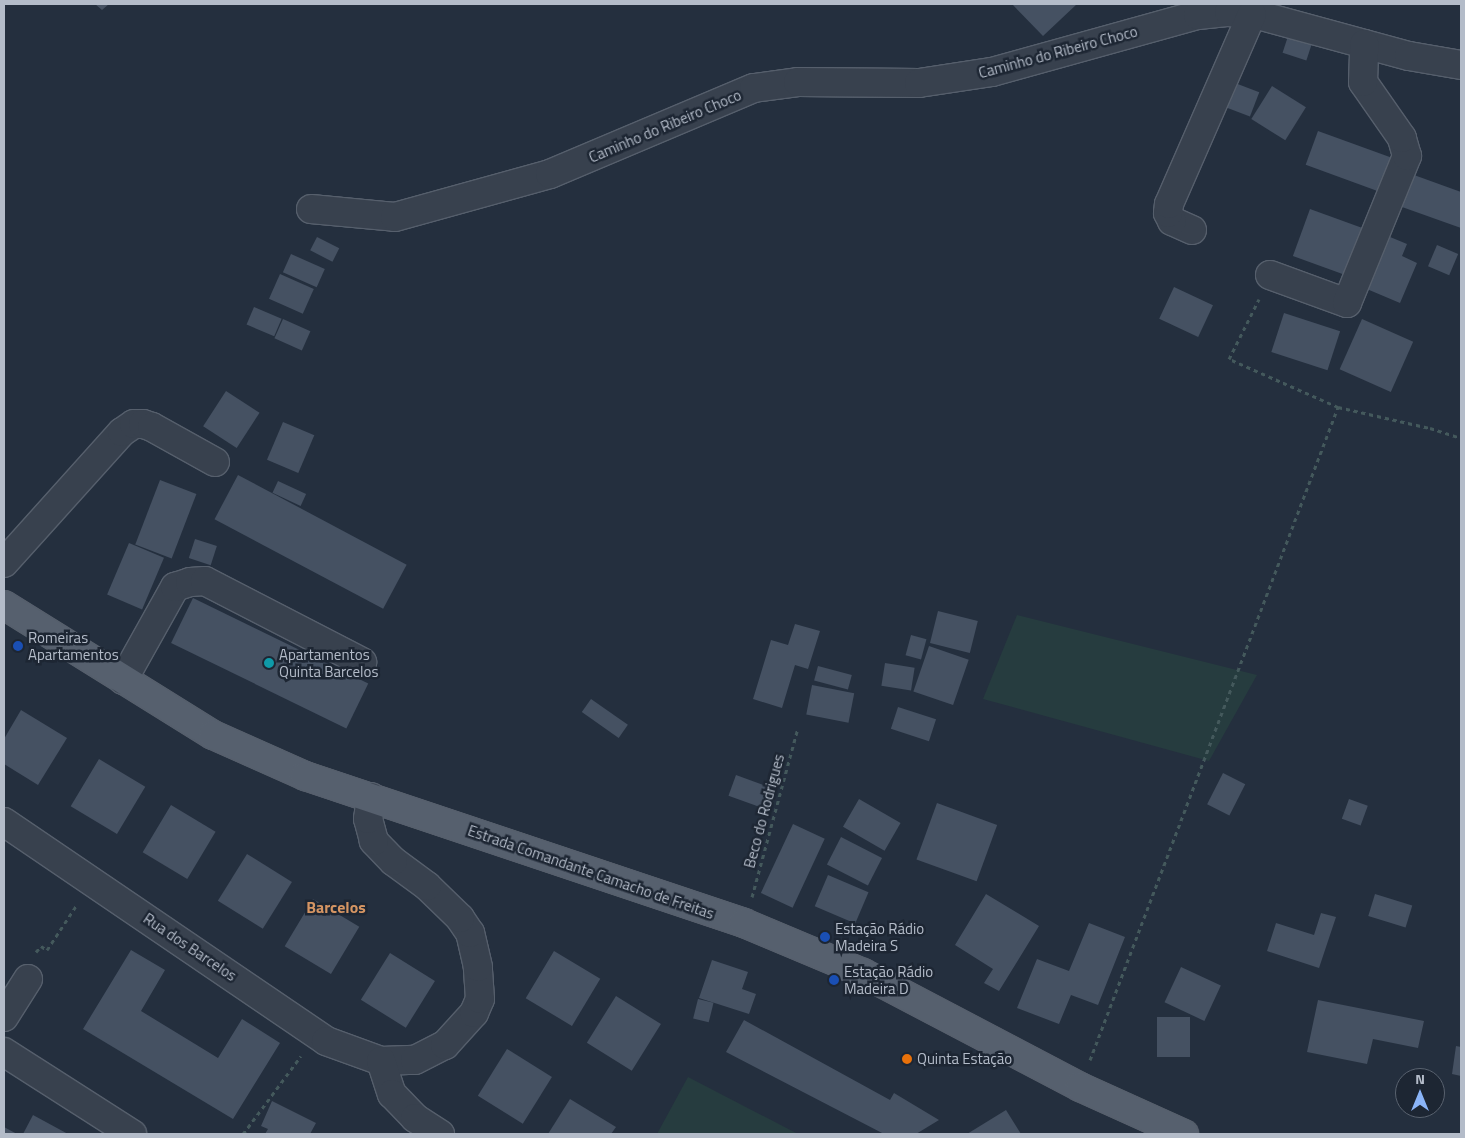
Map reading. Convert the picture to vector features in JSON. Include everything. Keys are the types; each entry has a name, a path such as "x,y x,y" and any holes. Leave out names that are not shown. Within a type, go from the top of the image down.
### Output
{"main road":[{"name":"Estrada Comandante Camacho de Freitas","path":"4,605 213,735 305,776 744,923 863,973 1080,1087 1185,1133"}],"street":[{"name":"Caminho do Ribeiro Choco","path":"311,209 395,217 550,174 754,88 798,82 919,83 992,72 1188,9 1252,14 1410,56 1461,65"},
{"path":"1192,230 1172,221 1168,213 1169,204 1252,14"},
{"path":"1270,275 1347,303 1407,156 1402,138 1363,82 1364,44"},
{"path":"4,563 122,432 134,424 152,427 215,462"},
{"path":"123,680 175,587 190,582 205,581 362,662"},
{"name":"Rua dos Barcelos","path":"4,822 326,1041 381,1061 415,1060 445,1045 474,1013 480,998 478,967 470,933 449,905 393,861 374,841 368,819 371,797"},
{"path":"4,1017 28,979"},
{"path":"4,1052 132,1134"},
{"path":"381,1061 392,1094 416,1118 440,1134"}],"path":[{"path":"1270,275 1229,359 1338,407 1430,428 1461,438"},
{"path":"1088,1065 1338,407"},
{"name":"Beco do Rodrigues","path":"752,900 798,728"},
{"path":"39,955 36,952 41,946 47,950 82,898"},
{"path":"243,1134 307,1048"}],"green space":[{"path":"1017,615 1257,675 1209,761 983,699"},
{"path":"688,1077 798,1134 657,1134"}],"building":[{"path":"95,4 109,4 102,10"},
{"path":"1012,4 1077,4 1043,36"},
{"path":"1290,30 1314,38 1306,61 1283,53"},
{"path":"1235,83 1259,92 1250,117 1226,107"},
{"path":"1272,86 1306,107 1285,140 1251,119"},
{"path":"1318,131 1393,158 1381,192 1306,165"},
{"path":"1414,175 1461,192 1461,228 1402,207"},
{"path":"1310,209 1362,228 1345,275 1293,256"},
{"path":"1378,232 1407,244 1402,256 1417,263 1400,303 1355,284"},
{"path":"317,237 339,248 332,262 310,250"},
{"path":"1437,245 1458,254 1449,275 1428,266"},
{"path":"291,254 325,269 317,287 283,272"},
{"path":"280,274 314,289 303,314 269,299"},
{"path":"1174,287 1213,305 1198,337 1159,319"},
{"path":"254,307 282,319 274,336 247,324"},
{"path":"1284,313 1340,331 1327,370 1271,352"},
{"path":"283,319 310,331 302,350 274,338"},
{"path":"1362,319 1413,342 1391,392 1340,369"},
{"path":"226,391 260,413 237,448 203,426"},
{"path":"283,422 314,435 298,473 267,460"},
{"name":"Apartamentos Quinta Barcelos","path":"238,475 407,565 383,609 215,519"},
{"path":"160,480 196,494 172,558 135,544"},
{"path":"278,481 306,494 301,506 273,493"},
{"path":"195,539 217,546 211,565 189,558"},
{"path":"129,543 164,558 142,609 107,595"},
{"name":"Apartamentos Quinta Barcelos","path":"193,598 368,683 346,728 171,643"},
{"path":"938,611 978,621 970,653 930,643"},
{"path":"795,624 820,631 808,669 795,665 782,708 753,699 771,640 788,645"},
{"path":"911,635 926,639 921,659 906,655"},
{"path":"929,646 969,660 953,705 913,691"},
{"path":"885,663 915,668 911,690 881,686"},
{"path":"818,666 852,675 848,690 814,680"},
{"path":"812,685 854,693 848,723 806,714"},
{"path":"591,699 628,725 619,738 582,712"},
{"path":"898,707 936,719 929,741 891,729"},
{"path":"21,710 67,738 38,785 4,764 4,739"},
{"path":"99,759 145,787 117,834 71,806"},
{"path":"1223,773 1245,784 1229,816 1207,804"},
{"path":"736,775 777,790 770,811 728,796"},
{"path":"859,799 901,823 885,851 843,827"},
{"path":"1349,799 1368,806 1361,826 1342,819"},
{"path":"937,803 997,825 977,881 916,859"},
{"path":"171,805 216,832 187,879 143,852"},
{"path":"793,824 825,839 793,908 761,893"},
{"path":"841,837 882,858 868,886 827,865"},
{"path":"247,854 292,882 263,929 218,901"},
{"path":"828,875 869,892 855,923 815,906"},
{"path":"986,894 1039,926 999,991 984,983 993,969 955,945"},
{"path":"1375,894 1412,905 1406,927 1368,916"},
{"path":"313,899 359,927 331,974 285,946"},
{"path":"1321,913 1336,917 1319,968 1267,951 1276,923 1314,935"},
{"path":"1089,923 1125,937 1098,1005 1071,995 1059,1024 1017,1008 1037,959 1069,971"},
{"path":"131,950 165,970 141,1011 218,1058 242,1019 280,1043 233,1119 83,1029"},
{"path":"554,951 600,979 572,1026 526,998"},
{"path":"390,953 435,981 406,1028 361,1000"},
{"path":"712,960 748,972 742,989 756,994 749,1014 699,998"},
{"path":"1181,967 1221,986 1204,1021 1165,1002"},
{"path":"616,996 661,1024 632,1071 587,1043"},
{"path":"698,999 714,1003 709,1022 693,1018"},
{"path":"1318,1000 1424,1021 1418,1048 1373,1039 1367,1064 1307,1052"},
{"path":"1157,1017 1190,1017 1190,1057 1157,1057"},
{"path":"744,1020 890,1100 894,1093 939,1120 916,1134 884,1134 726,1052"},
{"path":"1456,1046 1461,1047 1461,1076 1452,1074"},
{"path":"507,1049 552,1077 523,1124 478,1096"},
{"path":"570,1099 616,1127 611,1134 548,1134"},
{"path":"272,1101 316,1123 310,1134 265,1134 268,1129 261,1126"},
{"path":"1006,1110 1021,1134 967,1134"},
{"path":"33,1115 68,1134 23,1134"},
{"path":"4,1127 17,1134 4,1134"}],"place":[{"name":"Romeiras Apartamentos","path":"18,646"},
{"name":"Apartamentos Quinta Barcelos","path":"269,663"},
{"name":"Estação Rádio Madeira S","path":"825,937"},
{"name":"Estação Rádio Madeira D","path":"834,980"},
{"name":"Quinta Estação","path":"907,1059"}],"district":[{"name":"Barcelos","path":"336,907"}]}
